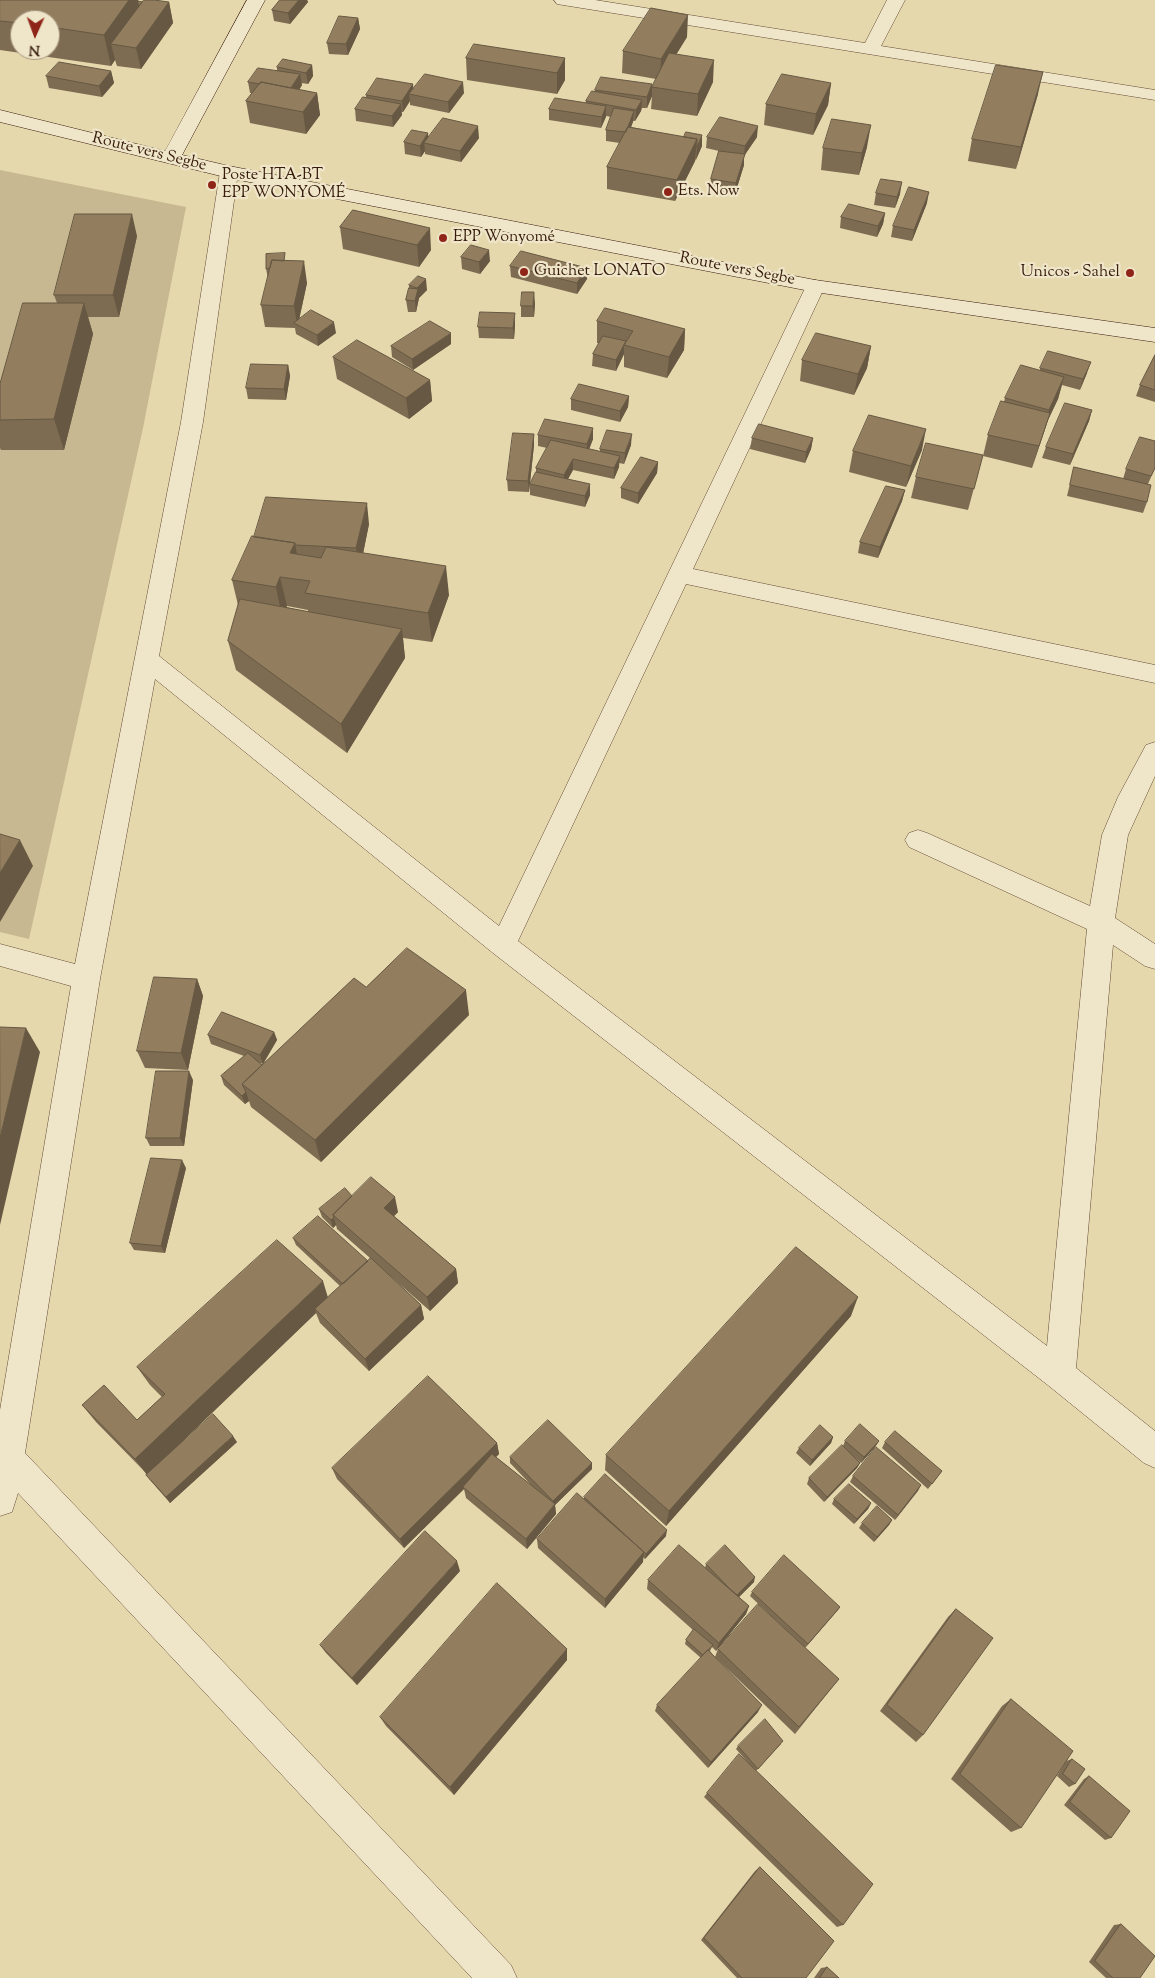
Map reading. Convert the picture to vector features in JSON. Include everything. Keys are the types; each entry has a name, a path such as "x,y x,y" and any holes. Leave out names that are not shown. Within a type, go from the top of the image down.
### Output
{"street":[{"path":"170,159 256,0"},
{"path":"563,0 1155,95"},
{"path":"870,50 896,0"},
{"name":"Route vers Segbe","path":"0,116 229,172 815,286 1155,335"},
{"path":"0,1500 4,1457 86,979 192,422 229,172"},
{"path":"503,946 815,286"},
{"path":"679,574 1155,674"},
{"path":"147,659 503,946 1060,1375 1155,1452"},
{"path":"1060,1375 1101,923 1115,836 1131,797 1155,752"},
{"path":"918,840 1101,923 1155,958"},
{"path":"0,955 86,979"},
{"path":"4,1457 498,1978"}],"shaded area":[{"path":"0,170 186,207 143,428 29,939 0,932"}],"building":[{"path":"0,0 129,0 104,35 60,28 60,10 10,10 10,22 0,21"},
{"path":"144,0 169,2 136,48 111,44"},
{"path":"280,0 299,0 288,13 272,10"},
{"path":"651,8 688,15 661,59 623,51"},
{"path":"339,16 358,18 346,44 327,43"},
{"path":"474,44 565,58 557,73 466,58"},
{"path":"669,53 714,60 698,94 652,87"},
{"path":"283,59 312,65 306,73 277,67"},
{"path":"59,62 111,71 99,86 46,76"},
{"path":"996,65 1043,72 1021,147 972,139"},
{"path":"258,68 300,74 291,88 261,82 260,84 248,82"},
{"path":"425,74 463,82 448,102 409,94"},
{"path":"782,74 831,83 816,114 766,104"},
{"path":"601,77 652,84 647,97 595,90"},
{"path":"377,78 413,84 402,101 366,95"},
{"path":"261,82 317,93 303,112 246,101"},
{"path":"592,91 642,100 636,110 586,101"},
{"path":"363,97 401,104 392,116 355,109"},
{"path":"555,98 606,106 602,117 549,109"},
{"path":"614,108 634,111 626,132 606,130"},
{"path":"720,117 758,126 745,146 707,137"},
{"path":"443,118 478,126 460,151 424,143"},
{"path":"832,119 871,125 862,153 823,148"},
{"path":"628,127 697,139 677,180 607,167"},
{"path":"412,130 428,133 420,146 404,142"},
{"path":"686,132 702,135 697,148 697,139 684,137"},
{"path":"719,151 745,154 736,183 711,179"},
{"path":"881,179 902,182 897,197 876,193"},
{"path":"909,187 929,192 914,230 893,226"},
{"path":"849,204 885,213 878,226 841,217"},
{"path":"353,210 430,228 417,245 340,227"},
{"path":"75,214 132,214 113,295 54,295"},
{"path":"471,245 489,250 479,262 461,257"},
{"path":"521,251 587,268 577,283 510,266"},
{"path":"285,253 284,261 272,260 270,268 266,269 266,254"},
{"path":"272,260 304,261 294,306 261,305"},
{"path":"418,276 426,279 417,288 409,285"},
{"path":"409,288 418,289 415,301 406,300"},
{"path":"522,292 534,292 533,306 521,306"},
{"path":"23,303 84,303 54,419 0,420 0,384"},
{"path":"605,308 685,329 669,357 624,345 633,331 597,321"},
{"path":"311,310 334,322 317,335 294,323"},
{"path":"480,312 515,313 513,328 478,327"},
{"path":"430,321 451,333 412,359 391,346"},
{"path":"816,333 871,346 858,374 802,360"},
{"path":"603,336 626,341 616,360 593,354"},
{"path":"357,340 430,380 406,398 333,357"},
{"path":"1048,351 1091,362 1083,379 1040,368"},
{"path":"1155,355 1155,390 1140,385"},
{"path":"251,364 288,365 284,389 246,388"},
{"path":"1021,365 1064,377 1049,410 1005,398"},
{"path":"579,384 629,396 620,411 571,399"},
{"path":"1001,401 1050,413 1039,446 988,435"},
{"path":"1065,403 1092,410 1073,454 1046,447"},
{"path":"869,415 926,429 911,466 853,451"},
{"path":"545,419 593,428 587,444 538,435"},
{"path":"759,424 813,438 806,452 752,438"},
{"path":"607,430 632,434 625,453 600,449"},
{"path":"513,433 534,434 528,481 507,480"},
{"path":"1140,437 1155,441 1155,468 1151,476 1126,469"},
{"path":"551,440 620,456 614,468 573,459 564,475 536,468"},
{"path":"926,443 983,455 974,489 916,477"},
{"path":"641,457 658,462 638,493 621,488"},
{"path":"1074,467 1151,485 1147,502 1070,485"},
{"path":"536,472 590,484 585,496 530,484"},
{"path":"886,486 905,490 880,547 860,542"},
{"path":"266,497 367,503 356,548 295,545 295,543 254,537"},
{"path":"252,536 295,543 290,553 321,558 326,547 446,566 428,613 305,593 310,581 280,577 276,587 232,580"},
{"path":"240,599 402,629 341,724 228,641"},
{"path":"0,834 20,840 0,873"},
{"path":"407,948 466,990 315,1140 242,1084 354,978 366,987"},
{"path":"154,977 197,979 181,1053 137,1051"},
{"path":"222,1012 274,1032 260,1055 208,1035"},
{"path":"0,1027 26,1028 0,1138"},
{"path":"248,1053 262,1065 242,1084 246,1092 242,1096 221,1076"},
{"path":"156,1071 189,1071 180,1138 146,1138"},
{"path":"151,1158 182,1160 161,1246 130,1243"},
{"path":"371,1177 395,1197 384,1208 456,1269 427,1297 333,1215"},
{"path":"345,1188 352,1196 333,1215 334,1218 331,1220 319,1209"},
{"path":"318,1216 368,1261 343,1284 293,1238"},
{"path":"277,1240 323,1281 135,1459 82,1405 104,1385 137,1420 165,1394 137,1367"},
{"path":"796,1247 858,1297 669,1511 606,1455"},
{"path":"371,1258 421,1305 365,1359 315,1309"},
{"path":"428,1376 497,1443 400,1539 332,1468"},
{"path":"213,1414 233,1436 166,1497 146,1475"},
{"path":"548,1420 592,1463 553,1501 510,1457"},
{"path":"860,1424 879,1441 864,1457 845,1441"},
{"path":"820,1425 833,1437 812,1460 799,1448"},
{"path":"895,1431 942,1471 932,1484 885,1442"},
{"path":"842,1445 860,1463 827,1497 809,1478"},
{"path":"876,1447 921,1485 898,1515 853,1476"},
{"path":"492,1454 555,1504 526,1539 463,1487"},
{"path":"605,1474 667,1530 646,1554 584,1497"},
{"path":"849,1484 871,1503 857,1519 834,1499"},
{"path":"577,1493 644,1552 605,1599 537,1539"},
{"path":"877,1506 892,1520 877,1537 862,1523"},
{"path":"425,1531 457,1561 352,1678 320,1645"},
{"path":"679,1545 749,1606 719,1643 648,1580"},
{"path":"725,1545 755,1577 737,1595 706,1564"},
{"path":"784,1555 840,1607 808,1644 752,1592"},
{"path":"497,1583 567,1649 450,1787 380,1717"},
{"path":"758,1604 839,1679 799,1727 718,1649"},
{"path":"956,1609 993,1638 923,1735 887,1705"},
{"path":"694,1629 713,1645 703,1655 686,1640"},
{"path":"708,1650 762,1705 711,1762 657,1705"},
{"path":"1011,1699 1073,1751 1021,1828 960,1774"},
{"path":"765,1719 783,1741 758,1769 738,1746"},
{"path":"739,1754 873,1884 843,1925 707,1793"},
{"path":"1072,1759 1085,1769 1075,1784 1063,1774"},
{"path":"1089,1776 1130,1811 1111,1838 1070,1802"},
{"path":"760,1867 834,1941 806,1978 742,1978 704,1938"},
{"path":"1121,1924 1155,1956 1140,1978 1113,1978 1095,1961"},
{"path":"827,1967 839,1978 820,1978"}],"place":[{"name":"Poste HTA-BT EPP WONYOMÉ","path":"212,185"},
{"name":"Ets. Now","path":"668,192"},
{"name":"EPP Wonyomé","path":"443,238"},
{"name":"Guichet LONATO","path":"524,272"},
{"name":"Unicos - Sahel","path":"1130,273"}]}
